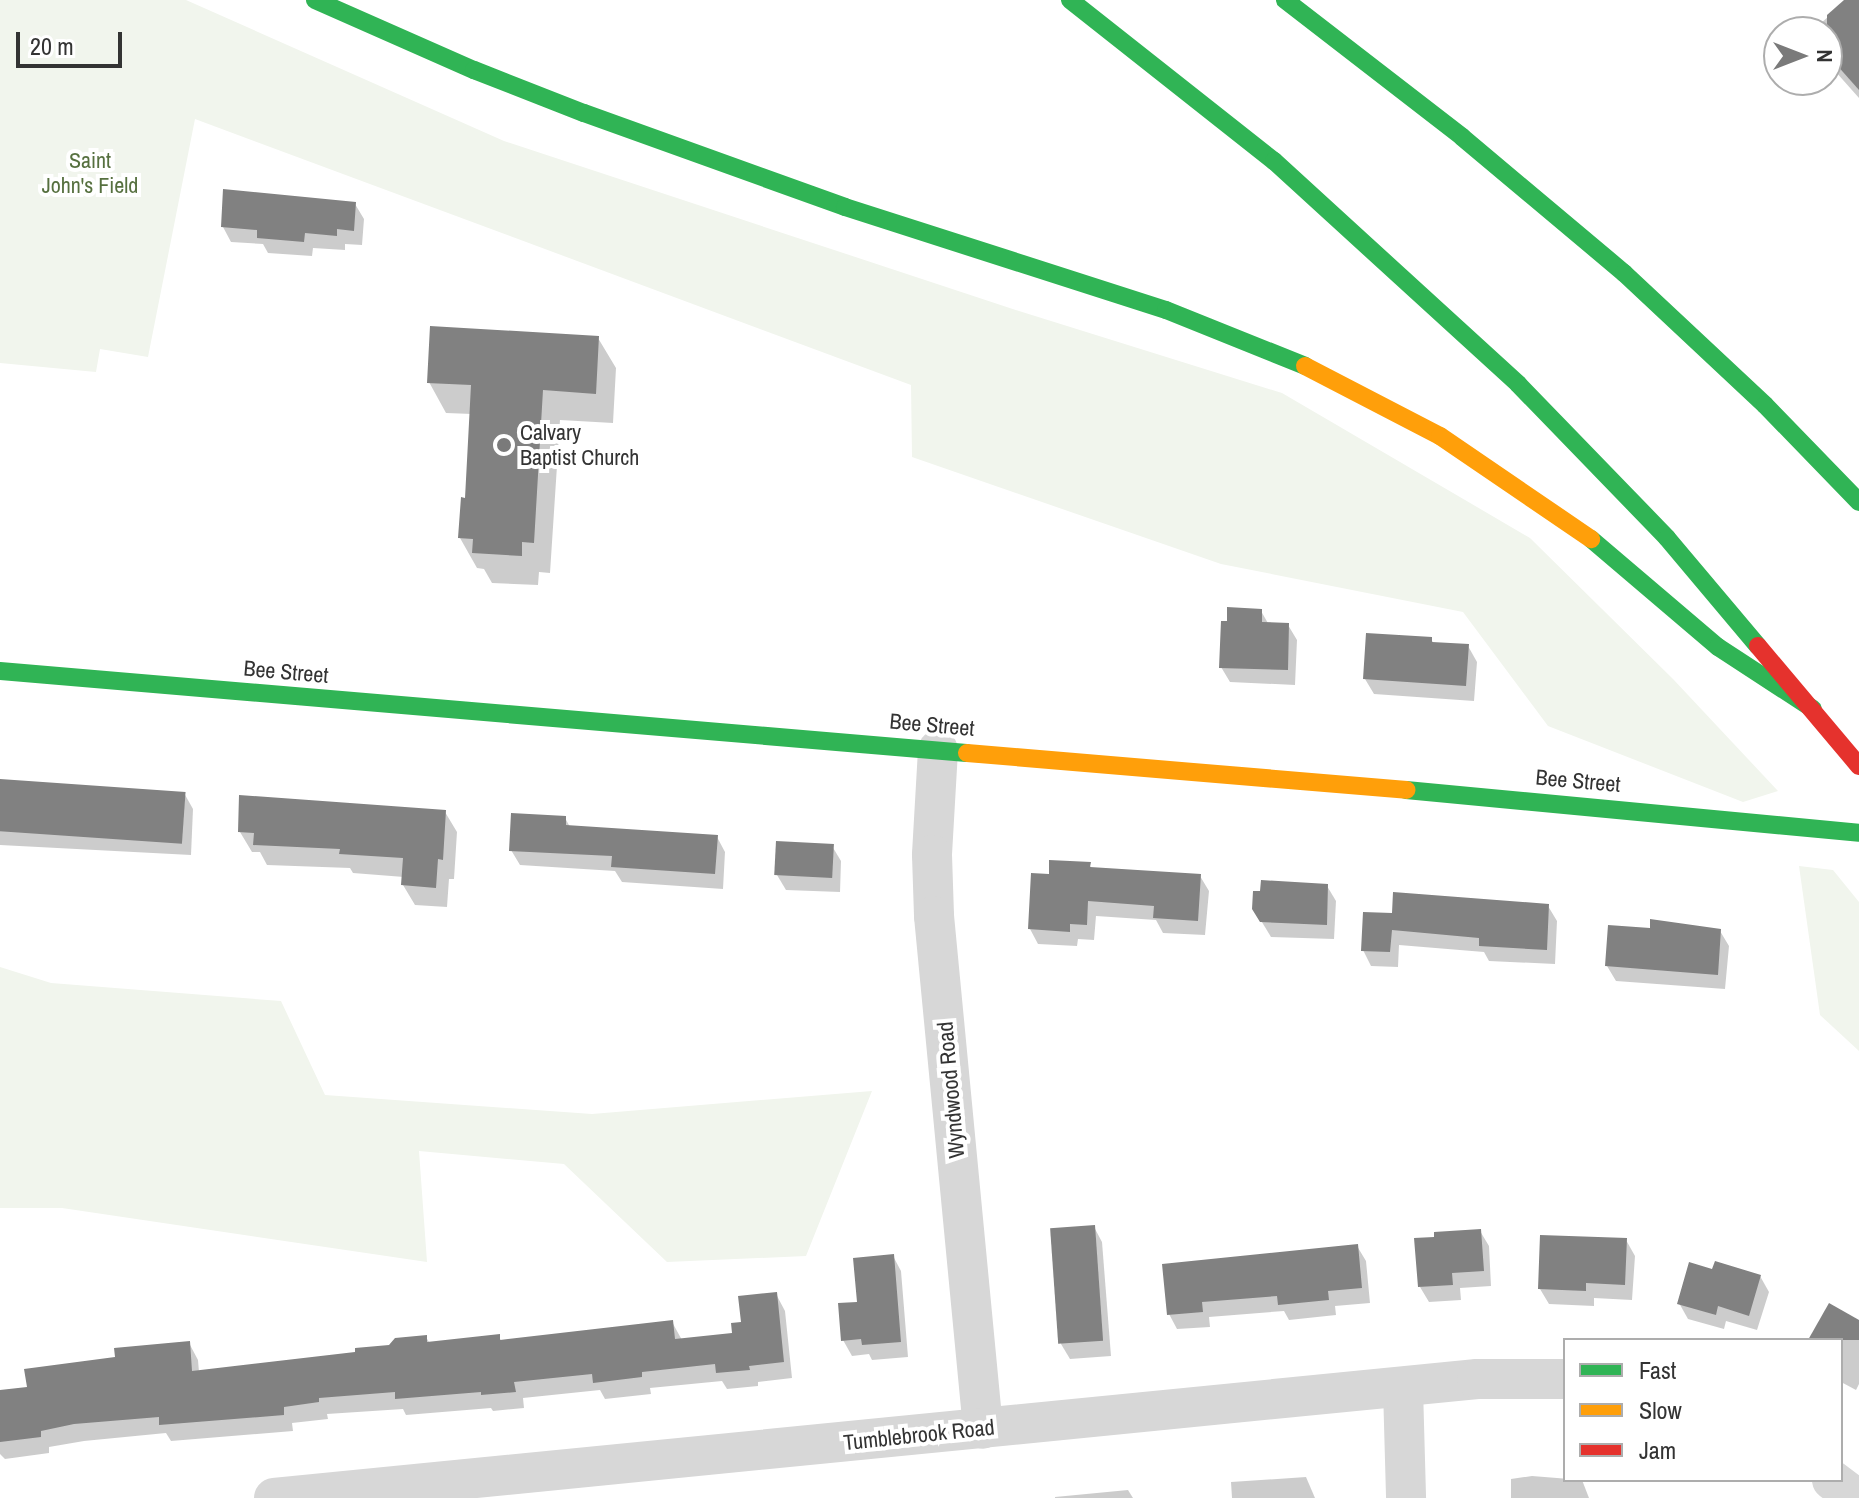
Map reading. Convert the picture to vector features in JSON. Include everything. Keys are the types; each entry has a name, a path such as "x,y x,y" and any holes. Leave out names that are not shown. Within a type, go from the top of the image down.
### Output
{"main road":[{"path":"315,0 474,70 598,119 845,207 1166,310 1300,364 1440,436 1540,501 1619,560 1718,647 1813,709"},
{"path":"1070,0 1285,170 1518,384 1667,538 1859,766"},
{"path":"1285,0 1462,137 1672,315 1859,502"},
{"path":"1434,93 1462,137"},
{"name":"Bee Street","path":"0,671 1570,804 1859,833"}],"street":[{"name":"Wyndwood Road","path":"938,750 932,855 934,916 983,1429"},
{"name":"Tumblebrook Road","path":"274,1498 451,1490 983,1429 1477,1379 1563,1379"},
{"path":"1403,1388 1406,1498"},
{"path":"1835,1482 1856,1498"}],"green space":[{"name":"Saint John's Field","path":"0,0 186,0 504,141 1019,311 1282,393 1530,538 1673,679 1778,791 1743,802 1548,726 1463,612 1221,564 912,457 911,385 195,119 148,357 100,349 96,372 0,363"},
{"path":"1799,866 1833,870 1859,902 1859,1051 1820,1015"},
{"path":"0,967 51,983 281,1001 325,1095 592,1114 872,1091 806,1256 667,1262 564,1164 419,1151 427,1262 62,1208 0,1208"}],"building":[{"path":"1844,0 1859,0 1859,90 1843,72 1843,16 1827,15"},
{"path":"223,189 356,202 354,231 337,229 337,236 305,233 304,242 257,238 257,230 221,227"},
{"name":"Calvary Baptist Church","path":"430,326 599,336 596,394 543,390 534,543 522,542 522,556 472,553 473,539 458,538 461,497 465,498 471,385 427,383"},
{"path":"1227,607 1262,609 1262,622 1289,623 1288,670 1219,668 1221,621 1227,621"},
{"path":"1366,633 1432,637 1432,642 1469,644 1466,686 1363,679"},
{"path":"0,779 186,792 182,844 0,831"},
{"path":"239,795 446,810 443,860 438,859 436,888 401,885 403,858 339,854 340,849 253,845 254,833 238,832"},
{"path":"511,813 566,816 566,825 718,835 715,874 611,867 612,856 509,851"},
{"path":"776,841 834,844 832,878 774,875"},
{"path":"1049,860 1091,862 1090,867 1201,874 1198,921 1153,918 1154,906 1088,901 1087,925 1070,924 1070,932 1028,929 1031,873 1049,874"},
{"path":"1261,880 1328,884 1327,925 1260,922 1252,909 1253,891 1260,891"},
{"path":"1393,892 1549,904 1547,950 1479,946 1479,938 1392,930 1390,952 1361,951 1363,912 1392,913"},
{"path":"1650,919 1721,929 1718,975 1605,966 1608,925 1650,928"},
{"path":"1095,1225 1103,1341 1058,1344 1050,1228"},
{"path":"1481,1229 1484,1271 1452,1273 1453,1285 1418,1287 1414,1238 1434,1237 1434,1232"},
{"path":"1540,1235 1627,1238 1625,1285 1586,1283 1586,1291 1538,1289"},
{"path":"1358,1244 1362,1288 1328,1291 1329,1300 1278,1305 1277,1296 1202,1302 1203,1312 1167,1315 1162,1264"},
{"path":"894,1254 901,1342 862,1345 861,1339 841,1341 838,1303 857,1302 853,1258"},
{"path":"1715,1261 1761,1275 1749,1316 1718,1306 1716,1315 1677,1304 1689,1262 1712,1269"},
{"path":"777,1292 784,1362 749,1366 750,1370 716,1373 715,1364 642,1372 642,1377 593,1383 592,1374 514,1382 516,1392 395,1399 395,1392 319,1398 319,1402 284,1407 284,1415 159,1425 159,1417 74,1424 41,1431 41,1437 0,1442 0,1390 27,1387 24,1369 115,1357 114,1348 190,1341 192,1371 355,1352 355,1348 389,1345 395,1338 427,1335 427,1342 500,1334 500,1340 673,1320 675,1339 732,1333 731,1323 741,1322 738,1296"},
{"path":"1829,1303 1859,1320 1859,1340 1809,1338"}],"traffic: fast":[{"path":"315,0 474,70 584,113 845,207 1166,310 1305,366"},
{"path":"1070,0 1274,161 1518,384 1667,538 1758,646"},
{"path":"1285,0 1462,137 1624,273 1765,405 1859,502"},
{"path":"1591,539 1718,647 1813,709"},
{"path":"0,671 967,753"},
{"path":"1406,790 1859,833"}],"traffic: slow":[{"path":"1305,366 1440,436 1591,539"},
{"path":"967,753 1406,790"}],"traffic: jam":[{"path":"1758,646 1859,766"}],"place":[{"name":"Calvary Baptist Church","path":"504,445"}]}
